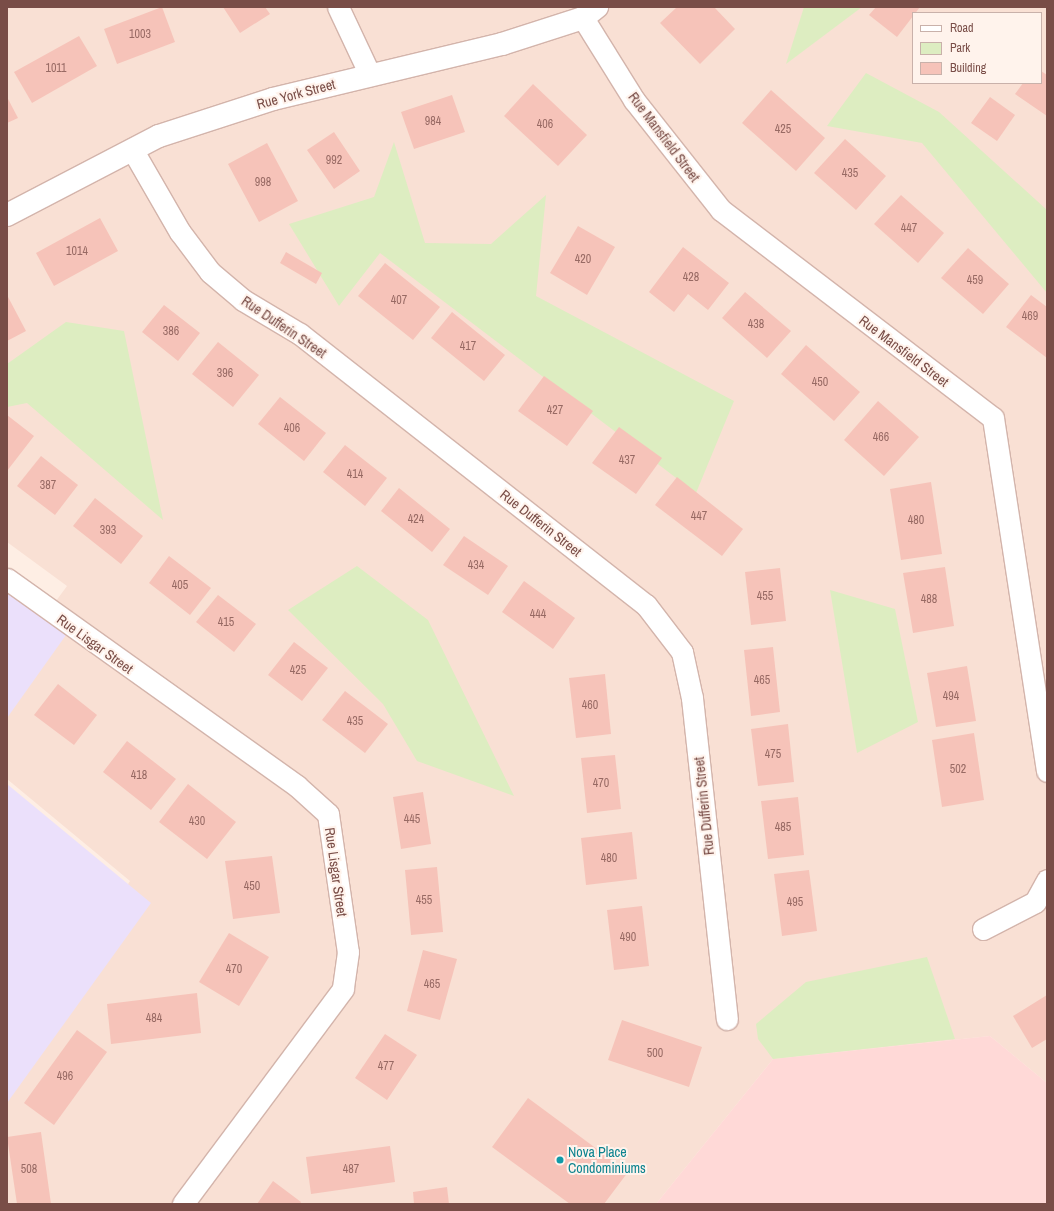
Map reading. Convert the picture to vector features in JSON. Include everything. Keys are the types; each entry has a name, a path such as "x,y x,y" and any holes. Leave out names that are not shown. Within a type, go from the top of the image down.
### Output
{"street":[{"path":"338,7 370,75"},
{"name":"Rue York Street","path":"7,215 132,149 231,112 370,75 502,44 590,12"},
{"name":"Rue Mansfield Street","path":"590,12 634,100 721,210 993,418 1047,771"},
{"name":"Rue Dufferin Street","path":"132,149 180,232 210,272 243,300 300,334 646,605 682,652 692,698 727,1019"},
{"name":"Rue Lisgar Street","path":"7,579 297,786 328,814 348,952 343,989 183,1204"},
{"path":"983,929 1035,902 1047,880"}],"shaded area":[{"path":"7,7 1047,7 1047,1083 990,1036 773,1059 656,1204 7,1204 7,1081 130,881 7,779 7,668 67,586 7,542"},
{"path":"7,579 71,628 7,718"},
{"path":"7,784 151,903 7,1103"},
{"path":"990,1036 1047,1083 1047,1204 656,1204 773,1059"}],"green space":[{"path":"804,7 862,7 786,64"},
{"path":"866,73 939,112 1047,210 1047,293 922,143 827,126"},
{"path":"394,142 425,243 491,244 546,195 536,296 734,401 696,493 380,253 339,306 289,224 374,197"},
{"path":"66,322 124,331 163,520 27,403 7,407 7,364"},
{"path":"357,566 428,620 514,796 417,761 383,704 288,610"},
{"path":"830,590 895,609 918,722 857,753"},
{"path":"927,957 955,1039 773,1059 758,1039 756,1024 806,982"}],"building":[{"path":"162,7 175,42 117,64 104,29"},
{"path":"223,7 265,7 270,14 240,33"},
{"path":"677,7 714,7 735,29 700,64 660,23"},
{"path":"876,7 920,7 916,12 912,12 912,17 897,37 869,15"},
{"path":"79,36 97,66 32,103 14,72"},
{"path":"1042,72 1047,75 1047,116 1015,94 1022,84 1042,84"},
{"path":"533,84 587,135 558,166 504,116"},
{"path":"771,90 825,138 796,171 742,123"},
{"path":"452,95 465,132 414,149 401,112"},
{"path":"7,97 18,118 7,123"},
{"path":"990,97 1015,115 997,141 971,123"},
{"path":"334,132 360,171 334,189 307,150"},
{"path":"845,139 886,176 856,210 814,173"},
{"path":"267,143 298,201 259,222 228,164"},
{"path":"901,195 944,233 918,263 874,224"},
{"path":"100,218 118,251 54,286 36,253"},
{"path":"578,226 615,247 587,295 550,273"},
{"path":"683,247 729,283 708,310 688,294 674,312 649,292"},
{"path":"968,248 1009,284 983,314 941,278"},
{"path":"286,252 322,273 316,284 280,263"},
{"path":"385,263 440,307 413,340 358,296"},
{"path":"745,292 791,331 767,358 722,318"},
{"path":"7,295 26,331 7,341"},
{"path":"1031,295 1047,307 1047,358 1006,327"},
{"path":"164,305 200,333 178,361 142,332"},
{"path":"452,312 505,355 484,381 431,338"},
{"path":"218,342 259,375 233,407 192,374"},
{"path":"806,345 860,392 834,421 781,374"},
{"path":"544,376 593,411 567,446 518,411"},
{"path":"280,397 326,433 304,461 258,424"},
{"path":"878,401 919,437 884,476 844,440"},
{"path":"7,415 34,436 7,471"},
{"path":"619,427 662,458 636,494 592,463"},
{"path":"345,445 387,478 365,506 323,472"},
{"path":"41,456 78,485 55,515 17,486"},
{"path":"677,477 743,529 722,556 655,505"},
{"path":"931,482 942,554 901,560 890,489"},
{"path":"399,488 450,529 432,552 381,511"},
{"path":"95,498 143,536 121,564 73,526"},
{"path":"464,536 508,566 488,595 443,565"},
{"path":"169,556 211,588 190,615 149,583"},
{"path":"945,567 954,626 913,633 903,573"},
{"path":"780,568 786,621 751,625 745,572"},
{"path":"524,581 575,618 553,649 502,612"},
{"path":"218,595 256,624 234,652 196,622"},
{"path":"294,642 328,668 302,701 268,675"},
{"path":"773,647 780,712 751,716 744,650"},
{"path":"967,666 976,721 936,727 927,673"},
{"path":"605,674 611,734 576,738 569,678"},
{"path":"58,684 97,715 74,745 34,715"},
{"path":"345,691 388,724 365,753 322,720"},
{"path":"788,724 794,782 758,786 751,729"},
{"path":"974,733 984,800 942,807 932,740"},
{"path":"127,741 176,779 151,810 103,772"},
{"path":"615,755 621,809 587,813 581,758"},
{"path":"188,784 236,822 207,859 159,822"},
{"path":"423,792 431,844 401,849 393,797"},
{"path":"798,797 804,855 768,859 761,801"},
{"path":"632,832 637,879 586,885 581,838"},
{"path":"272,856 280,913 233,919 225,861"},
{"path":"437,867 443,932 411,935 405,870"},
{"path":"809,870 817,931 782,936 774,874"},
{"path":"642,906 649,966 614,970 607,910"},
{"path":"229,933 269,957 239,1006 199,982"},
{"path":"423,950 457,959 440,1020 407,1011"},
{"path":"197,993 201,1033 111,1044 107,1004"},
{"path":"1047,995 1047,1039 1032,1048 1013,1016"},
{"path":"622,1020 702,1047 689,1087 608,1060"},
{"path":"77,1030 107,1052 54,1125 24,1103"},
{"path":"385,1034 417,1055 387,1100 355,1078"},
{"name":"Nova Place Condominiums","path":"528,1098 628,1172 604,1204 570,1204 492,1147"},
{"path":"41,1132 51,1204 17,1204 7,1137"},
{"path":"390,1146 395,1182 311,1194 306,1157"},
{"path":"273,1181 301,1202 300,1204 257,1204"},
{"path":"447,1187 449,1204 414,1204 413,1192"}],"place":[{"name":"Nova Place Condominiums","path":"560,1160"}]}
